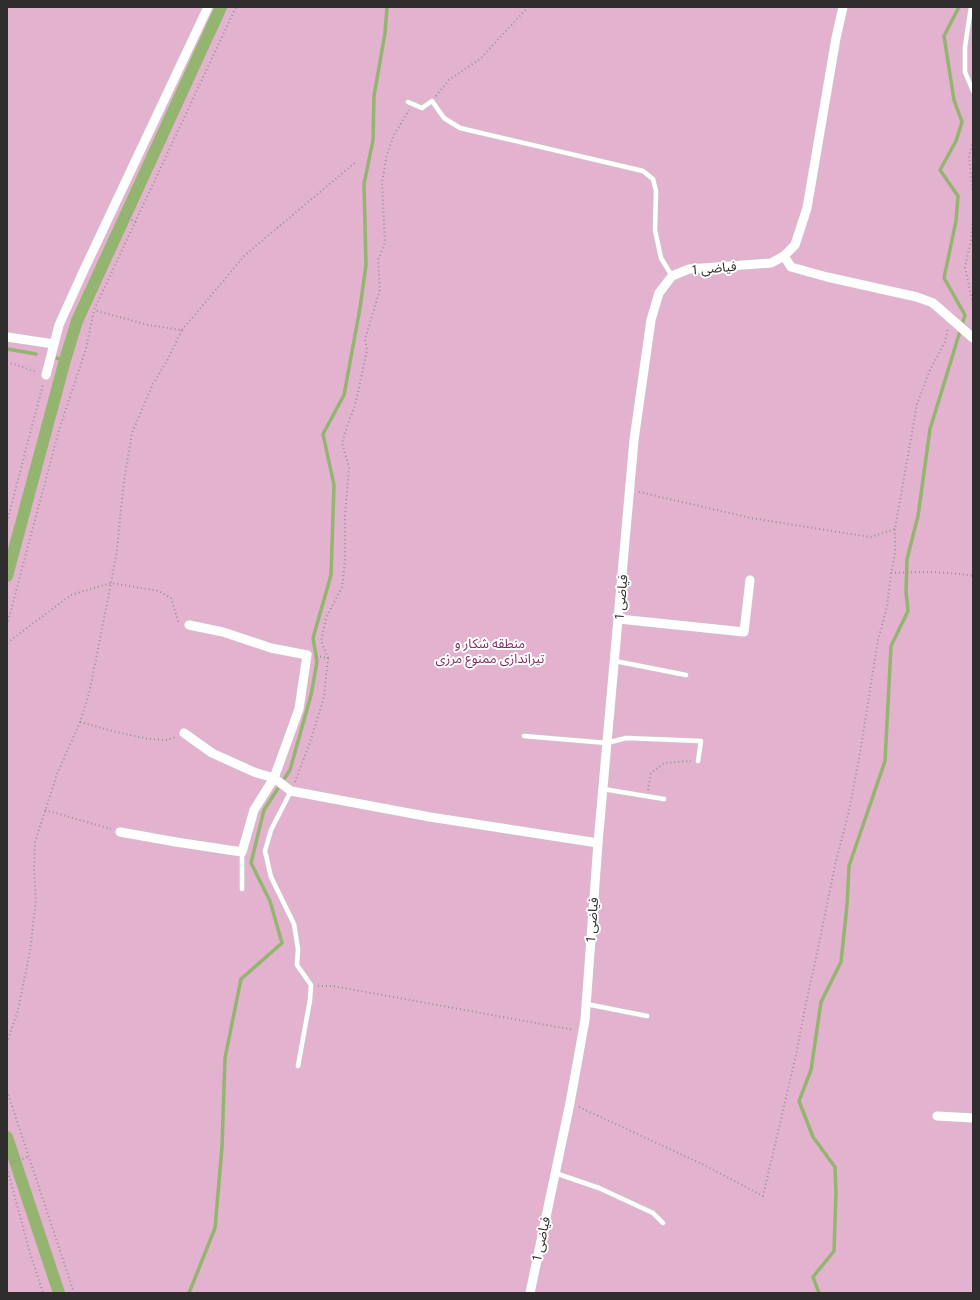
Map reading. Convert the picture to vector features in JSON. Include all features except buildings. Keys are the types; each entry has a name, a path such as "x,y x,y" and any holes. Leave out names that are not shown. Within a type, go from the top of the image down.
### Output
{"street":[{"path":"46,375 59,326 208,7"},
{"name":"فیاضی 1","path":"530,1293 570,1103 583,1031 598,843 634,440 651,320 659,293 672,276 689,269 771,263 784,256 796,245 807,208 836,38 843,7"},
{"path":"784,256 791,267 827,277 918,297 933,303 970,336"},
{"path":"7,337 54,344"},
{"path":"619,619 744,632 750,580"},
{"path":"120,832 242,852 254,810 276,779 299,709 307,655 271,648 223,632 189,625"},
{"path":"184,733 212,753 254,772 276,779 289,789 430,817 598,843"},
{"path":"937,1116 973,1118"}],"lane":[{"path":"971,7 965,47 965,72 973,91"},
{"path":"411,103 422,108 432,101 444,118 460,128 643,171 653,179 656,191 655,230 661,258 672,276"},
{"path":"615,661 686,675"},
{"path":"524,736 607,743 626,738 701,741 698,761"},
{"path":"289,789 271,830 265,851 271,877 294,924 298,949 297,965 311,985 310,1000 298,1066"},
{"path":"603,789 664,799"},
{"path":"242,852 242,889"},
{"path":"586,1004 647,1016"},
{"path":"555,1173 599,1188 640,1206 653,1213 663,1223"}],"path":[{"path":"7,625 59,430 86,349 94,310 236,7"},
{"path":"432,101 449,80 480,59 528,7"},
{"path":"289,789 310,742 324,697 328,658 321,640 326,618 342,587 345,561 345,516 349,467 342,443 355,406 368,350 365,339 380,290 378,260 385,242 382,182 394,135 411,103"},
{"path":"973,141 969,156 973,196"},
{"path":"7,1043 18,1010 30,950 36,899 34,871 35,842 44,810 57,774 80,722 88,694 111,583 124,480 132,433 152,386 182,330 245,255 357,161"},
{"path":"116,212 136,222"},
{"path":"973,216 971,241 966,267 973,305"},
{"path":"94,310 148,325 182,330"},
{"path":"570,1103 704,1165 763,1196 796,1055 835,865 849,811 878,640 887,607 895,553 895,529 917,404 930,370 946,342 954,322"},
{"path":"7,362 46,375 7,522"},
{"path":"630,490 751,518 871,537 895,529"},
{"path":"891,573 912,572 973,576"},
{"path":"7,643 70,595 111,583 159,591 171,598 179,624 189,625"},
{"path":"322,657 328,658"},
{"path":"80,722 149,739 167,740 184,733"},
{"path":"647,797 651,773 664,763 698,761"},
{"path":"44,810 120,832"},
{"path":"311,985 334,986 583,1031"},
{"path":"7,1091 74,1293"},
{"path":"8,1163 29,1157"},
{"path":"7,1168 30,1253 43,1293"}],"green space":[{"name":"منطقه شکار و تیراندازی ممنوع مرزی","path":"7,7 973,7 973,1293 7,1293"}],"waterway":[{"path":"7,576 65,360 77,321 221,7"},
{"path":"189,1293 215,1228 222,1147 225,1058 241,979 282,943 270,901 251,863 264,810 290,770 311,695 317,662 313,638 331,575 334,485 323,434 344,395 360,308 366,265 364,184 373,140 374,96 385,33 387,7"},
{"path":"819,1293 813,1277 834,1251 836,1193 835,1167 813,1137 799,1101 811,1070 821,1002 841,962 847,905 849,866 885,761 891,646 908,611 906,592 907,559 918,516 930,429 965,315 944,278 956,221 958,196 940,170 956,141 962,122 954,100 944,36 959,7"},
{"path":"7,349 36,354"},
{"path":"56,358 65,360"},
{"path":"7,1137 59,1293"}]}
